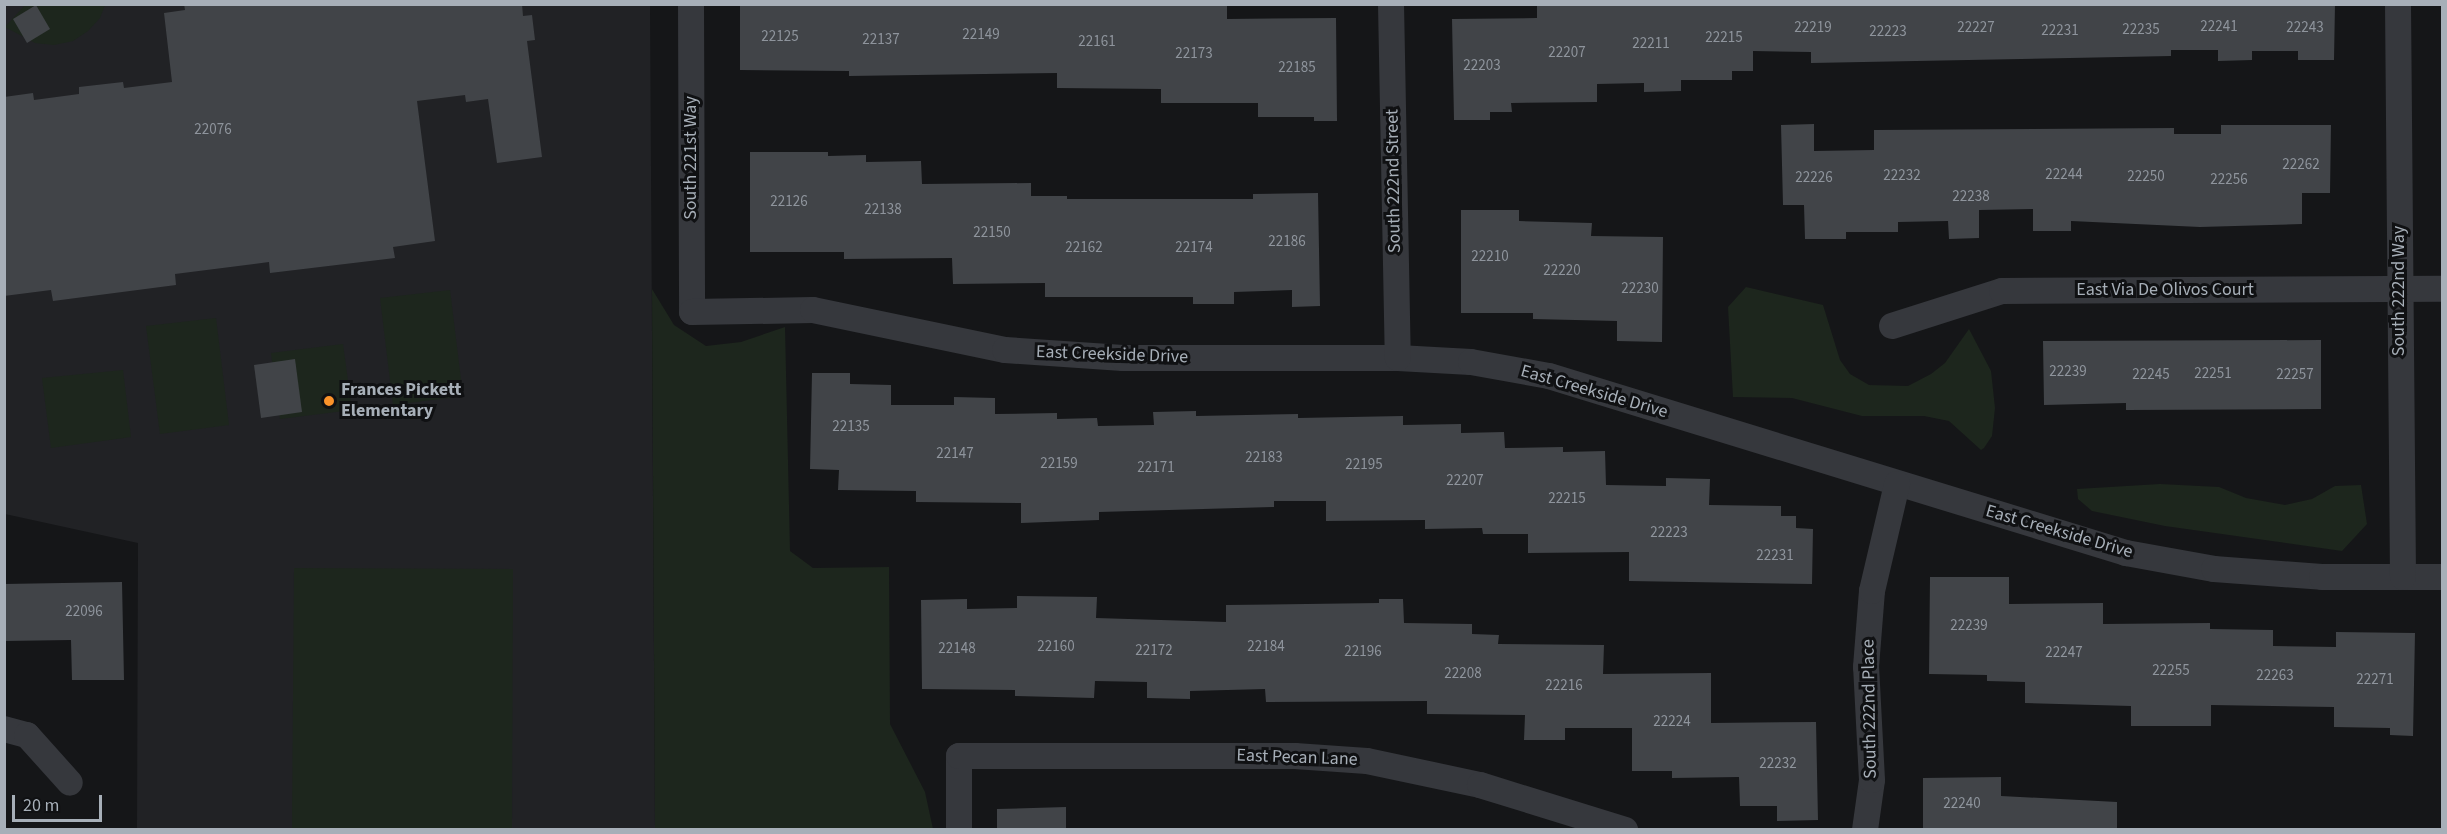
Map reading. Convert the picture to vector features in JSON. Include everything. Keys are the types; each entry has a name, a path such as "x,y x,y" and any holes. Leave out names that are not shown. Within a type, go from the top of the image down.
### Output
{"street":[{"name":"South 221st Way","path":"691,4 692,312"},
{"name":"South 222nd Street","path":"1391,4 1398,358"},
{"name":"South 222nd Way","path":"2398,4 2403,577"},
{"name":"East Via De Olivos Court","path":"1892,326 2002,291 2442,289"},
{"name":"East Creekside Drive","path":"692,312 813,310 1005,350 1123,358 1398,358 1471,362 1549,376 2126,553 2214,569 2322,577 2442,577"},
{"name":"South 222nd Place","path":"1865,830 1872,780 1866,667 1872,591 1897,484"},
{"path":"4,729 27,735 70,783"},
{"name":"East Pecan Lane","path":"959,830 959,756 1295,756 1367,761 1480,785 1625,830"}],"shaded area":[{"name":"Frances Pickett Elementary","path":"5,5 650,5 655,829 137,829 138,543 5,514"},
{"path":"25,5 105,5 100,18 88,31 73,41 54,45 35,43 5,27"},
{"path":"1746,287 1823,305 1840,360 1850,374 1869,385 1908,386 1931,374 1945,363 1969,329 1991,371 1995,408 1992,436 1981,450 1949,421 1924,416 1862,416 1792,398 1733,397 1728,307"},
{"path":"652,289 674,325 706,346 741,342 785,327 790,551 813,568 889,567 890,724 925,792 933,829 655,829"},
{"path":"450,290 463,396 393,405 380,298"},
{"path":"216,318 229,425 160,434 146,326"},
{"path":"343,344 352,410 280,419 271,353"},
{"path":"123,370 131,437 51,448 42,378"},
{"path":"2160,484 2219,487 2246,498 2285,505 2312,499 2335,486 2361,485 2367,524 2342,551 2165,526 2092,511 2078,499 2077,489"},
{"path":"294,568 513,569 512,829 292,829"}],"building":[{"path":"184,4 522,4 523,16 532,15 535,40 527,41 542,157 497,163 488,99 466,102 465,95 417,101 435,241 393,247 395,258 270,273 269,262 175,274 176,285 53,301 51,290 4,296 4,97 33,93 34,100 79,94 79,87 123,82 124,88 172,82 164,13 185,10"},
{"path":"740,4 1189,4 1227,6 1227,19 1336,18 1337,121 1314,121 1314,117 1258,117 1258,103 1161,103 1161,89 1057,88 1057,73 849,76 849,71 740,70"},
{"path":"2335,4 2334,60 2298,60 2298,51 2252,51 2252,60 2218,61 2218,50 2171,50 2171,56 1811,63 1811,52 1753,51 1753,71 1732,71 1732,80 1681,80 1681,91 1644,92 1644,83 1597,84 1597,102 1511,103 1512,112 1490,112 1490,120 1454,120 1452,19 1537,18 1537,5"},
{"path":"36,5 50,29 27,43 13,19"},
{"path":"1814,124 1814,151 1874,150 1874,130 2174,128 2174,134 2221,134 2221,125 2331,125 2330,193 2302,193 2302,224 2200,227 2071,221 2071,231 2033,231 2033,209 1979,210 1979,238 1949,239 1948,221 1898,222 1898,232 1846,232 1846,239 1805,239 1804,205 1783,205 1781,125"},
{"path":"750,152 828,152 828,156 866,155 866,162 921,161 922,184 1031,183 1031,196 1067,196 1067,199 1253,199 1253,194 1318,193 1320,306 1292,307 1292,290 1234,292 1234,304 1193,304 1193,297 1045,297 1045,283 953,284 952,258 844,259 844,252 750,252"},
{"path":"1461,210 1519,210 1519,221 1592,223 1591,236 1663,237 1662,342 1617,341 1617,321 1533,319 1533,313 1461,313"},
{"path":"2321,340 2321,409 2126,410 2126,403 2044,405 2043,341"},
{"path":"295,359 302,412 261,418 254,365"},
{"path":"812,373 850,373 850,384 891,385 891,405 954,405 954,397 995,398 995,414 1057,413 1057,419 1097,418 1098,426 1154,425 1153,412 1196,411 1196,416 1298,414 1298,418 1403,416 1403,425 1461,424 1461,433 1504,432 1505,448 1563,447 1563,452 1605,451 1606,485 1666,486 1666,478 1710,479 1709,505 1781,506 1781,516 1796,516 1796,528 1813,529 1812,584 1629,581 1629,552 1528,553 1528,534 1483,534 1482,528 1425,529 1425,520 1326,521 1326,501 1274,501 1274,507 1099,512 1099,520 1021,523 1021,503 916,502 916,491 838,490 839,470 810,469"},
{"path":"1930,577 2009,577 2009,604 2103,603 2103,624 2210,623 2210,629 2273,630 2273,646 2336,647 2336,632 2415,633 2413,736 2390,735 2390,728 2334,727 2334,707 2211,705 2211,726 2131,726 2131,706 2025,703 2025,682 1987,681 1987,675 1929,674"},
{"path":"122,582 124,680 72,680 71,640 4,641 4,584"},
{"path":"1017,596 1097,597 1096,618 1226,622 1226,605 1379,603 1379,599 1403,599 1404,623 1472,624 1472,634 1499,635 1498,644 1604,645 1603,674 1711,673 1711,723 1816,722 1818,820 1777,821 1777,806 1740,806 1739,777 1672,778 1672,771 1632,771 1632,728 1565,728 1565,740 1524,740 1525,715 1427,714 1427,701 1266,702 1265,689 1190,691 1190,699 1147,698 1147,682 1095,681 1094,698 1015,696 1015,690 922,689 921,600 967,599 967,609 1017,608"},
{"path":"2001,777 2001,796 2117,802 2117,830 1923,830 1923,778"},
{"path":"1066,807 1066,830 997,830 997,809"}],"place":[{"name":"Frances Pickett Elementary","path":"329,401"}]}
